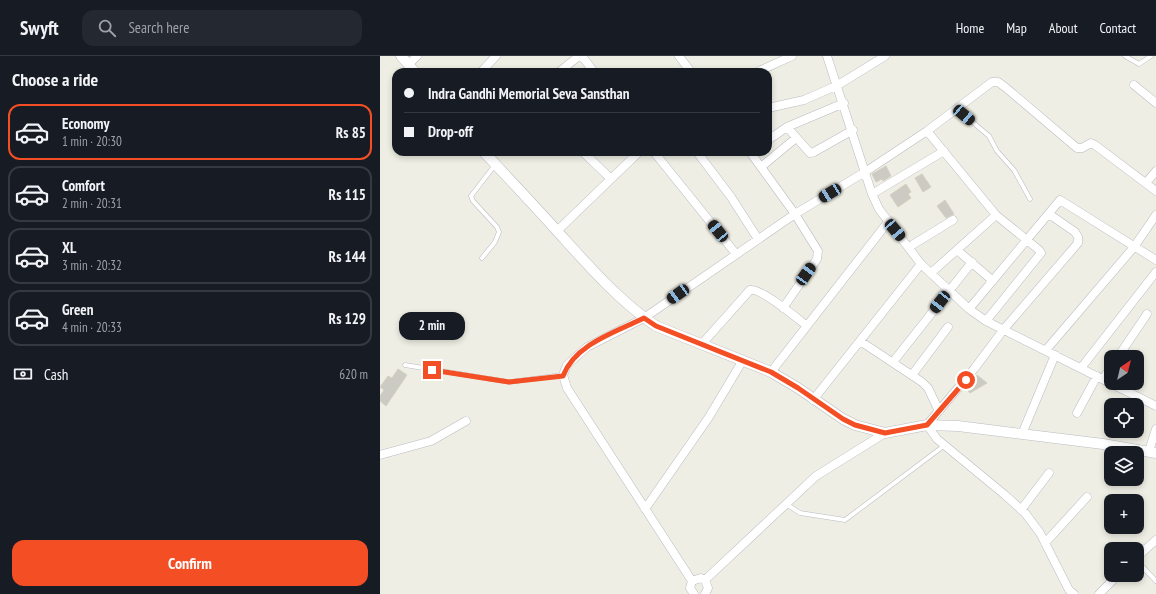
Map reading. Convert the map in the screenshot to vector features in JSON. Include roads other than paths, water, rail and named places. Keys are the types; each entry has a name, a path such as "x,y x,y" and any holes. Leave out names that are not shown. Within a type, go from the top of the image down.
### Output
{"street":[{"path":"401,56 412,68 417,56"},
{"path":"485,68 496,56"},
{"path":"565,68 579,56"},
{"path":"582,56 591,68"},
{"path":"679,56 688,68"},
{"path":"766,68 792,56"},
{"path":"827,56 853,130 872,194 888,222 921,264 969,309 986,321 1156,406"},
{"path":"772,107 804,100 838,85 885,56"},
{"path":"692,580 567,388 563,376 567,365 587,347 644,318 795,214 865,172 926,131 992,82 998,82 1077,148 1082,148 1091,144 1096,145 1156,191"},
{"path":"1134,85 1156,103"},
{"path":"772,137 787,127 844,103"},
{"path":"787,127 810,153 853,130"},
{"path":"926,131 996,215 1039,250 1040,256 986,321"},
{"path":"761,167 796,138"},
{"path":"872,194 944,151"},
{"path":"488,156 579,256 644,318 656,326 771,372 798,388 813,400 855,425 885,433"},
{"path":"587,156 610,178"},
{"path":"557,231 610,178 635,156"},
{"path":"657,156 736,254"},
{"path":"700,156 731,197 758,239"},
{"path":"754,156 795,214 818,254 783,308"},
{"path":"1146,183 1156,171"},
{"path":"969,309 1058,202 1063,201 1156,260"},
{"path":"927,425 974,369 1004,329 1078,243 1078,236 1075,232 1049,214"},
{"path":"931,273 996,215"},
{"path":"1046,350 1134,247 1156,215"},
{"path":"909,247 953,220"},
{"path":"771,372 888,222"},
{"path":"957,250 993,280"},
{"path":"893,362 972,262"},
{"path":"813,400 921,264"},
{"path":"1081,368 1156,272"},
{"path":"701,345 750,290 754,290 763,295 807,326"},
{"path":"1123,350 1147,314"},
{"path":"912,375 948,327"},
{"path":"860,341 912,375 928,388 939,411"},
{"path":"1022,434 1055,355"},
{"path":"645,509 709,418 743,360"},
{"path":"1077,413 1104,374"},
{"path":"380,455 431,441 466,421"},
{"path":"927,425 933,434 945,445 1021,510 1040,533 1069,592"},
{"path":"705,580 816,476 885,433 927,425 958,426 1153,452 1156,429"},
{"path":"1021,510 1050,473"},
{"path":"1045,543 1087,496"},
{"path":"1144,551 1156,540"},
{"path":"692,580 696,578 705,580"},
{"path":"692,580 690,585 692,593"},
{"path":"704,594 708,588 705,580"},
{"path":"1098,594 1111,582"}],"lane":[{"path":"1125,56 1139,64 1151,56"},
{"path":"956,108 989,136 997,151 1014,170 1030,199"},
{"path":"482,258 495,242 499,232 473,201 471,196 495,164"},
{"path":"405,365 504,382 563,376"},
{"path":"786,504 800,513 845,520 945,445"},
{"path":"1144,568 1156,581"}]}
